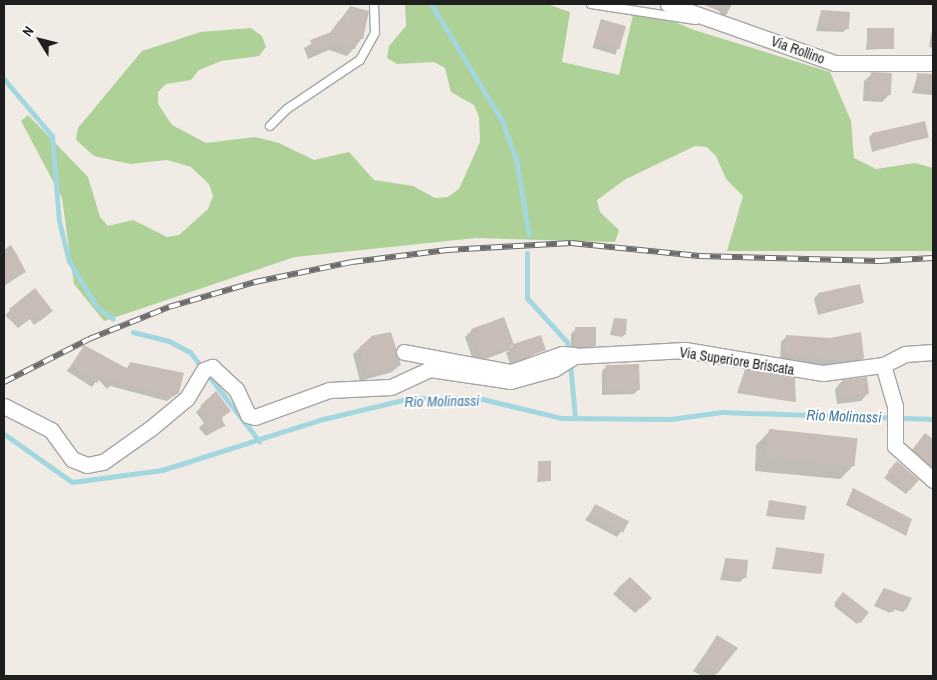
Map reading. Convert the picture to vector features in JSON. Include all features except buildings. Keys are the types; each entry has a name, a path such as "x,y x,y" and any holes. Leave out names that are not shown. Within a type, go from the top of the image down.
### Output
{"street":[{"name":"Via Rollino","path":"668,4 834,63 933,63"},
{"name":"Via Superiore Briscata","path":"4,406 51,430 72,460 87,465 103,462 151,428 188,398 204,370 212,367 236,389 248,415 255,417 329,390 391,387 430,369 510,381 554,369 575,356 685,350 823,373 886,370"},
{"path":"404,352 511,372 562,354 575,356"},
{"path":"933,352 905,354 886,370 895,446 933,480"}],"lane":[{"path":"270,126 287,109 360,60 375,33 374,4"},
{"path":"591,4 652,15 711,18"}],"green space":[{"path":"405,4 547,4 570,12 562,62 619,75 633,15 645,10 694,30 830,72 851,121 854,158 876,169 915,163 933,168 933,251 727,251 743,196 726,179 716,156 707,147 695,146 626,179 597,200 600,212 619,230 615,242 476,238 295,257 104,321 74,284 62,198 21,121 28,115 88,177 100,217 108,226 133,220 167,237 179,235 208,209 213,196 209,184 191,167 167,160 130,164 94,156 76,140 78,128 142,51 201,32 251,28 262,36 266,47 259,56 221,61 199,70 191,80 166,84 158,92 158,104 172,125 206,143 255,137 279,143 314,160 349,152 374,180 413,186 435,198 448,197 459,189 480,142 479,117 474,105 451,92 445,68 434,62 397,64 387,58 389,46 406,26"}],"waterway":[{"path":"431,4 502,121 516,159 529,235"},
{"path":"4,79 52,136 59,221 69,261 96,306 113,319"},
{"path":"527,253 527,298 567,342 569,353"},
{"path":"133,332 169,341 190,352 259,441"},
{"path":"570,362 575,418"},
{"name":"Rio Molinassi","path":"4,434 72,482 162,470 323,419 411,398 482,399 561,418 671,419 722,412 933,419"}],"railway":[{"path":"4,382 89,339 169,307 255,282 352,262 447,250 571,243 699,256 879,261 933,258"}]}
